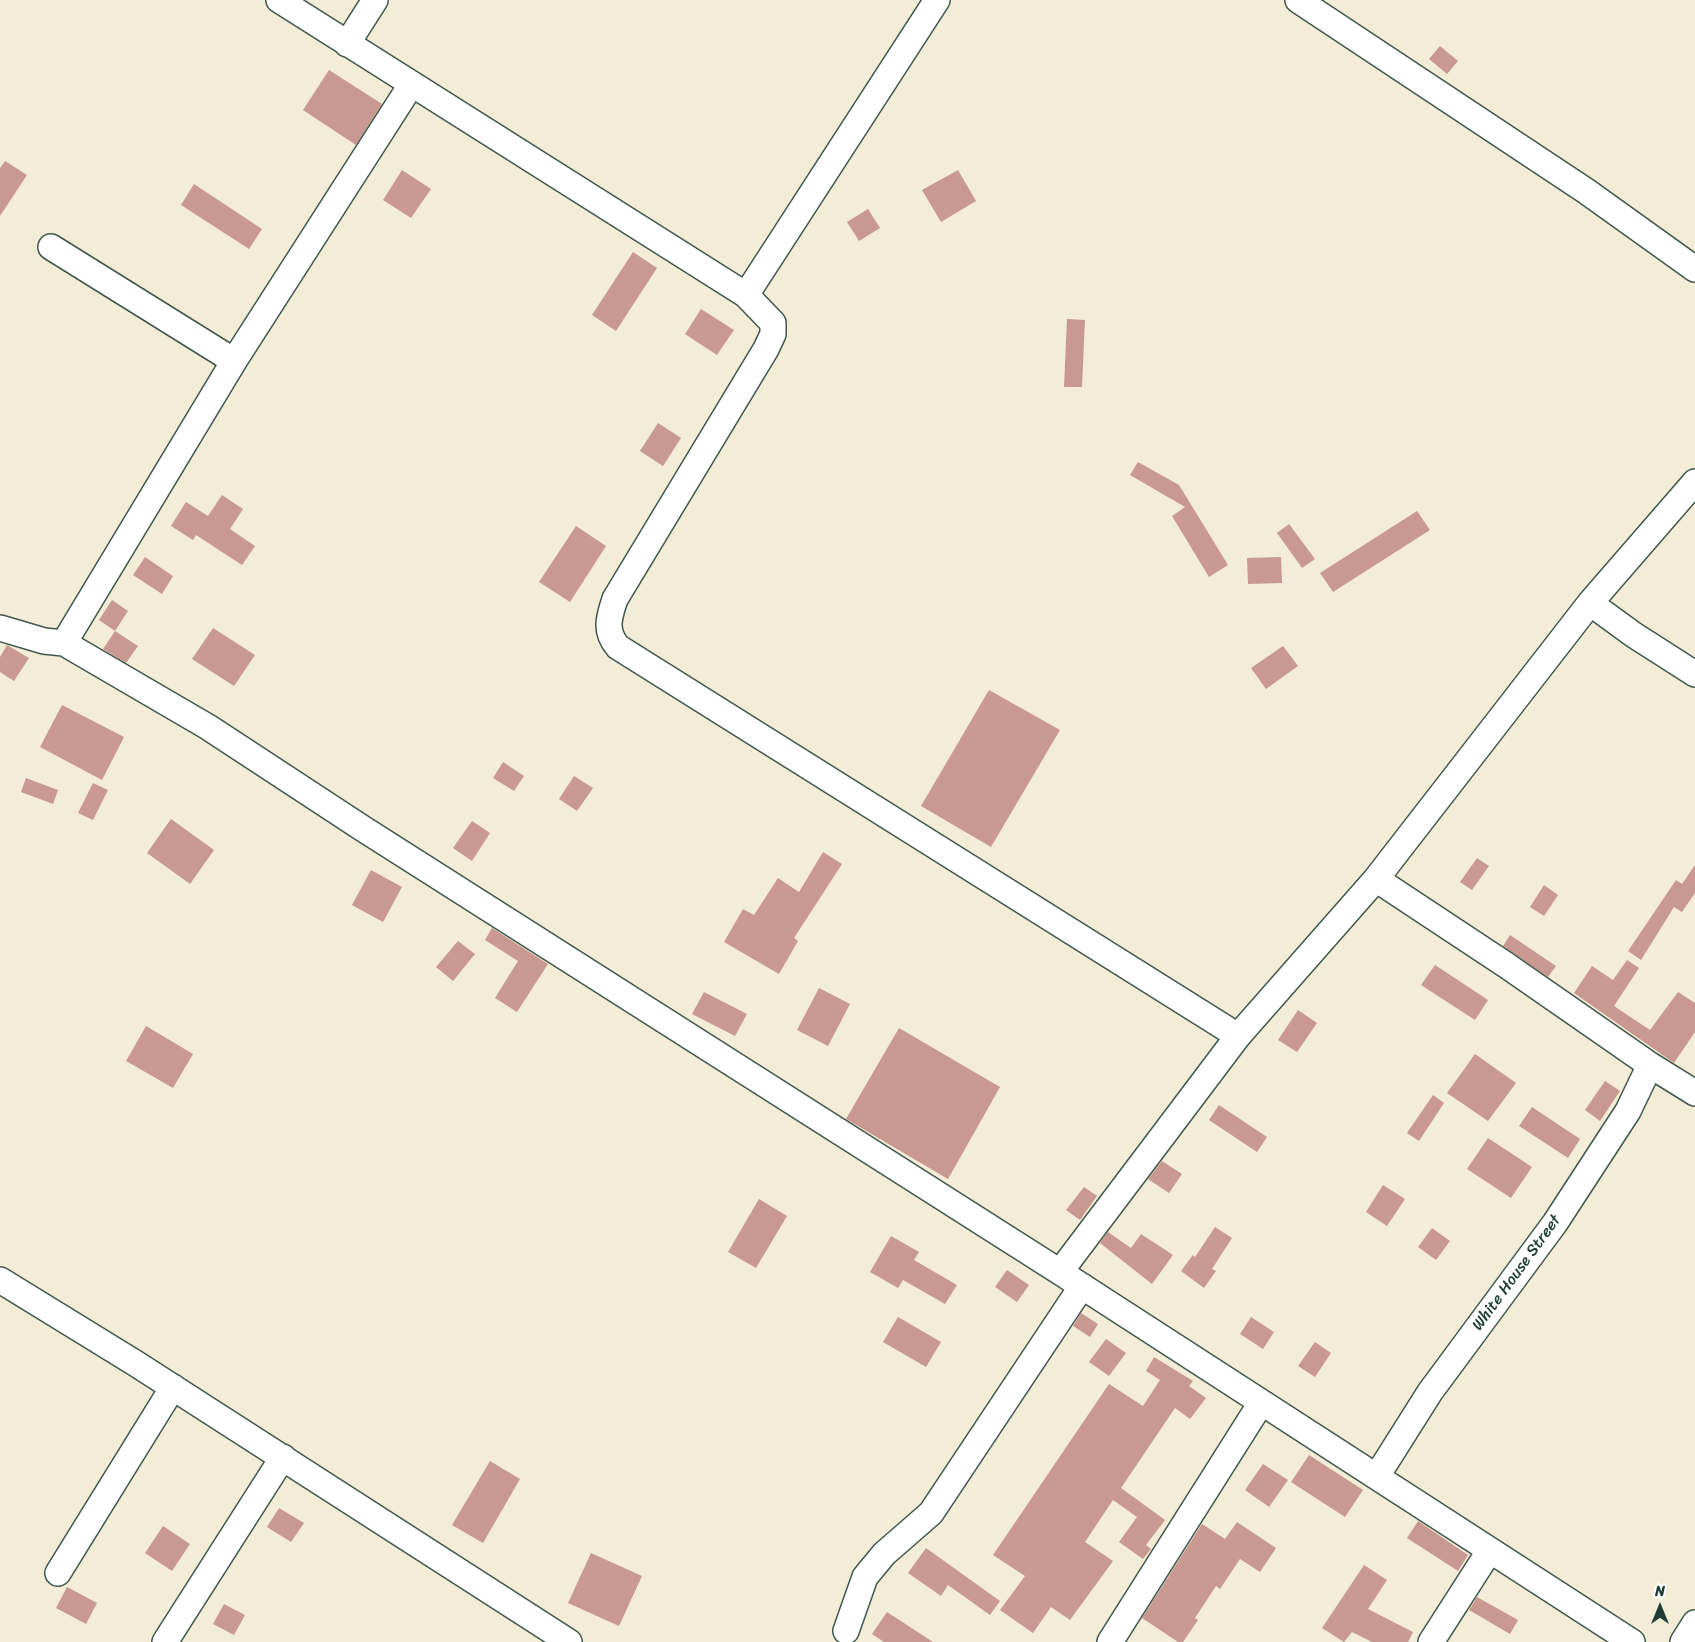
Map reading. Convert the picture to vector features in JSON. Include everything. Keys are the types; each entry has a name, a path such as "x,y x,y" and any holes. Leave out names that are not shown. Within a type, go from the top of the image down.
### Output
{"street":[{"path":"279,0 411,86 746,295 773,323 773,334 766,349 615,599 608,619 610,638 618,647 1238,1036"},
{"path":"347,44 375,0"},
{"path":"746,295 937,0"},
{"path":"1298,0 1586,191 1695,269"},
{"path":"64,643 234,361 411,86"},
{"path":"51,247 234,361"},
{"path":"1060,1272 1238,1036 1376,879 1590,603 1695,482"},
{"path":"1590,603 1634,635 1695,674"},
{"path":"0,628 44,641 64,643 208,727 1377,1476 1490,1550 1602,1634 1632,1642"},
{"path":"1376,879 1650,1065 1695,1093"},
{"name":"White House Street","path":"1377,1476 1430,1392 1555,1223 1628,1111 1650,1065"},
{"path":"0,1280 173,1387 569,1642"},
{"path":"846,1631 865,1577 884,1554 931,1513 1082,1286"},
{"path":"58,1573 173,1387"},
{"path":"1110,1642 1262,1403"},
{"path":"165,1642 283,1457"},
{"path":"1431,1642 1490,1550"},
{"path":"1682,1642 1695,1623"}],"building":[{"path":"1440,46 1458,61 1447,74 1429,59"},
{"path":"329,70 382,104 356,145 303,110"},
{"path":"5,161 27,175 0,216 0,168"},
{"path":"402,170 431,189 411,218 383,200"},
{"path":"958,170 976,201 941,222 922,190"},
{"path":"194,184 262,229 249,249 181,205"},
{"path":"868,209 880,228 859,241 847,222"},
{"path":"633,252 657,268 616,331 592,315"},
{"path":"701,309 734,330 717,355 685,334"},
{"path":"1067,319 1085,320 1082,387 1064,387"},
{"path":"658,423 681,438 663,466 640,451"},
{"path":"1138,462 1179,485 1228,565 1209,577 1172,516 1185,507 1130,475"},
{"path":"222,495 243,509 230,529 255,546 242,565 196,535 193,540 171,526 186,502 208,516"},
{"path":"1417,511 1430,530 1333,592 1320,573"},
{"path":"1289,524 1315,559 1302,568 1277,533"},
{"path":"576,526 606,546 570,602 539,582"},
{"path":"145,557 173,576 162,594 133,575"},
{"path":"1281,557 1282,583 1248,584 1247,558"},
{"path":"112,600 128,611 115,631 99,620"},
{"path":"213,628 255,655 234,686 192,659"},
{"path":"115,631 138,646 126,663 103,649"},
{"path":"7,645 29,658 14,681 0,672 0,657"},
{"path":"1283,646 1298,666 1266,689 1251,668"},
{"path":"989,690 1060,730 991,847 921,806"},
{"path":"62,705 124,737 102,780 40,747"},
{"path":"503,762 524,776 514,791 493,778"},
{"path":"574,776 593,788 577,811 559,799"},
{"path":"26,778 58,790 53,804 21,792"},
{"path":"93,783 108,790 93,820 78,813"},
{"path":"171,819 214,850 190,884 147,853"},
{"path":"472,821 490,833 472,861 453,848"},
{"path":"823,852 842,864 794,938 798,941 779,974 724,942 743,909 754,915 778,878 799,892"},
{"path":"1477,858 1489,866 1472,890 1460,882"},
{"path":"1695,865 1695,893 1682,912 1674,907 1641,960 1628,951 1676,880 1682,884"},
{"path":"371,870 402,887 383,922 352,905"},
{"path":"1544,885 1558,895 1544,916 1530,907"},
{"path":"492,928 548,964 517,1012 495,998 518,961 485,940"},
{"path":"1510,935 1556,966 1548,977 1503,946"},
{"path":"458,941 475,954 453,981 436,967"},
{"path":"1627,960 1639,968 1614,1006 1650,1030 1678,992 1695,1003 1695,1032 1674,1063 1574,993 1592,966 1613,980"},
{"path":"1435,965 1488,1000 1475,1020 1421,985"},
{"path":"819,988 850,1004 828,1046 797,1030"},
{"path":"704,992 747,1014 735,1036 692,1014"},
{"path":"1298,1010 1317,1023 1297,1052 1278,1040"},
{"path":"146,1026 193,1054 173,1088 126,1061"},
{"path":"899,1028 1000,1087 948,1179 846,1119"},
{"path":"1475,1054 1516,1083 1488,1121 1447,1093"},
{"path":"1605,1081 1620,1091 1600,1121 1585,1110"},
{"path":"1433,1095 1444,1103 1419,1141 1407,1133"},
{"path":"1219,1105 1267,1137 1257,1152 1209,1120"},
{"path":"1532,1107 1580,1139 1568,1158 1519,1126"},
{"path":"1488,1138 1532,1167 1511,1198 1467,1169"},
{"path":"1162,1161 1182,1174 1169,1193 1148,1179"},
{"path":"1383,1185 1405,1199 1387,1226 1366,1212"},
{"path":"1084,1187 1097,1196 1080,1220 1066,1210"},
{"path":"759,1199 787,1216 756,1268 728,1252"},
{"path":"1215,1227 1232,1238 1212,1269 1216,1271 1204,1288 1181,1271 1193,1255 1195,1257"},
{"path":"1432,1228 1450,1241 1436,1260 1418,1247"},
{"path":"1108,1232 1131,1248 1141,1234 1173,1255 1152,1284 1100,1243"},
{"path":"891,1236 919,1252 914,1260 957,1285 945,1304 903,1280 898,1288 870,1272"},
{"path":"1007,1270 1029,1285 1017,1302 995,1287"},
{"path":"1081,1313 1098,1324 1090,1337 1073,1326"},
{"path":"898,1317 941,1342 926,1367 883,1342"},
{"path":"1251,1317 1274,1332 1263,1349 1240,1334"},
{"path":"1106,1339 1126,1353 1109,1376 1089,1362"},
{"path":"1315,1342 1331,1353 1315,1377 1298,1366"},
{"path":"1154,1357 1193,1381 1189,1386 1206,1398 1190,1419 1175,1408 1121,1488 1165,1520 1146,1545 1151,1549 1143,1559 1119,1542 1137,1517 1113,1500 1085,1542 1113,1561 1070,1620 1051,1607 1033,1633 1000,1610 1025,1576 993,1555 1109,1384 1143,1406 1160,1380 1146,1371"},
{"path":"1309,1455 1363,1490 1345,1517 1291,1482"},
{"path":"490,1461 520,1479 483,1543 452,1525"},
{"path":"1263,1464 1288,1480 1269,1507 1245,1490"},
{"path":"279,1508 304,1523 291,1542 267,1527"},
{"path":"1418,1521 1468,1555 1458,1571 1407,1538"},
{"path":"1237,1522 1276,1548 1260,1572 1240,1559 1220,1589 1216,1586 1195,1618 1198,1620 1183,1642 1178,1642 1142,1618 1202,1524 1225,1539"},
{"path":"163,1526 190,1544 172,1571 145,1553"},
{"path":"926,1548 1000,1601 990,1615 948,1585 941,1596 908,1573"},
{"path":"591,1553 642,1576 619,1626 568,1603"},
{"path":"1364,1565 1387,1580 1368,1609 1413,1632 1408,1642 1372,1642 1352,1632 1344,1642 1322,1628"},
{"path":"67,1587 97,1603 86,1624 56,1608"},
{"path":"1477,1597 1518,1620 1510,1634 1469,1610"},
{"path":"224,1604 245,1615 234,1635 213,1624"},
{"path":"887,1612 933,1642 884,1642 872,1634"}]}
